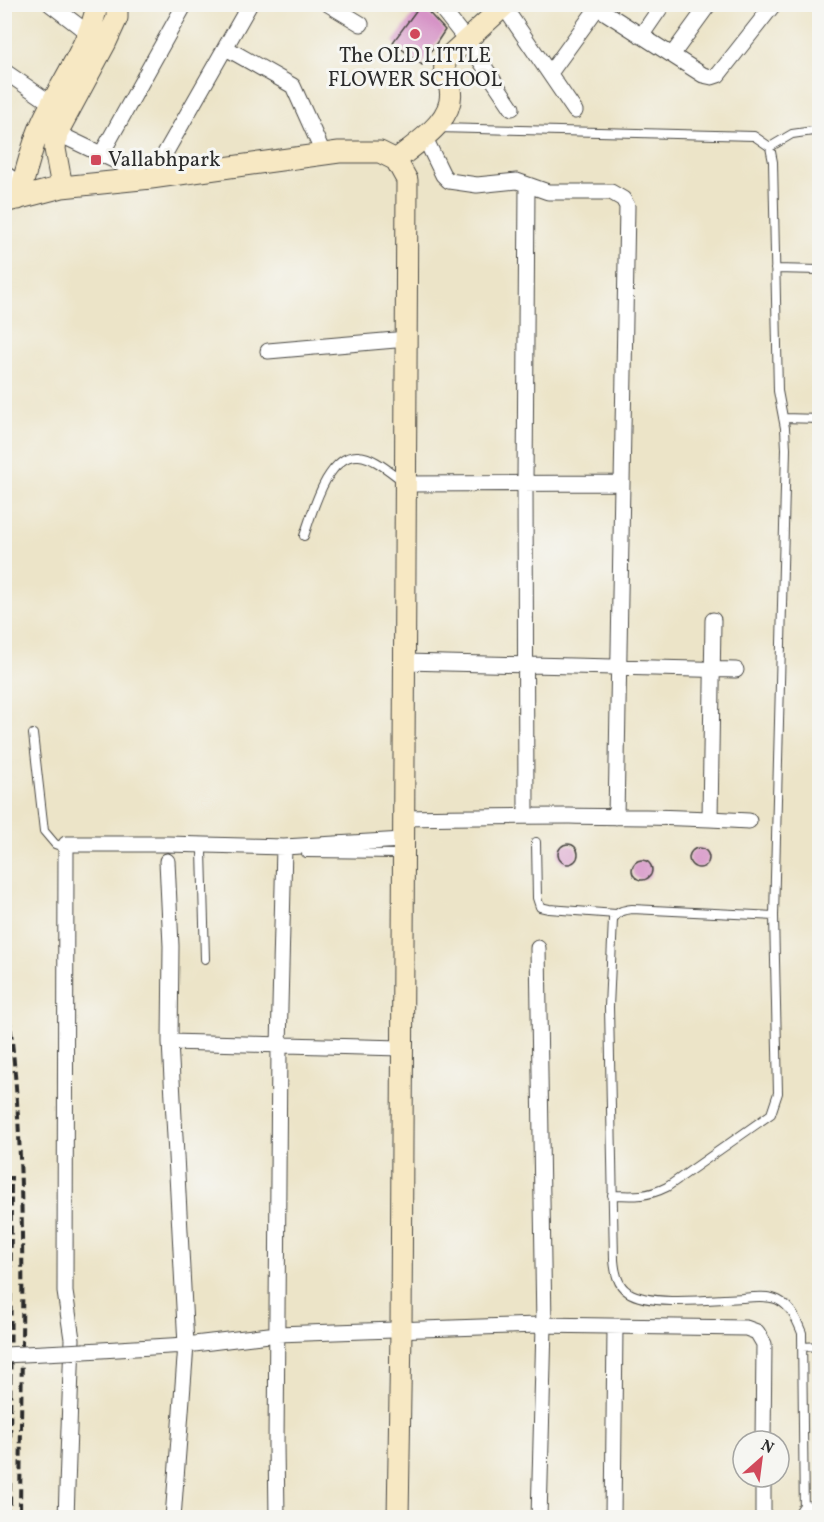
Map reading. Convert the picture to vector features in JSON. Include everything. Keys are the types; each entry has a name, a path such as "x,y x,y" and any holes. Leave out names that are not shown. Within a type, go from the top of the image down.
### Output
{"main road":[{"path":"15,196 41,125 88,33 97,4"},
{"path":"396,160 429,132 445,114 451,100 444,64 447,58 504,5"},
{"path":"62,187 55,148 57,133 106,42 120,9"},
{"path":"15,196 62,187 151,178 339,152 380,152 396,160 407,180 398,1518"}],"street":[{"path":"51,4 88,33"},
{"path":"102,153 185,4"},
{"path":"57,133 151,178 250,4"},
{"path":"328,4 361,24"},
{"path":"438,4 467,41 512,108"},
{"path":"641,36 663,4"},
{"path":"672,55 709,4"},
{"path":"550,73 597,6 703,75 712,77 718,75 774,4"},
{"path":"504,5 574,111"},
{"path":"226,48 297,90 324,154"},
{"path":"4,71 52,104"},
{"path":"429,132 443,175 449,181 477,185 517,181 548,192 611,192 623,199 627,206 616,817"},
{"path":"4,173 15,196"},
{"path":"526,816 527,185"},
{"path":"268,351 407,339"},
{"path":"406,484 622,483"},
{"path":"710,819 713,620"},
{"path":"405,662 736,670"},
{"path":"403,819 526,816 749,821"},
{"path":"66,1518 72,1339 65,1292 68,848 66,844 167,844 284,850 403,847"},
{"path":"277,1518 279,1046 284,850"},
{"path":"167,861 171,946 170,1042 186,1345 173,1518"},
{"path":"538,948 544,1326 539,1518"},
{"path":"170,1042 401,1048"},
{"path":"4,1355 186,1345 277,1334 544,1326 746,1328 757,1332 764,1344 763,1429"},
{"path":"613,1518 615,1327"},
{"path":"763,1489 763,1518"}],"lane":[{"path":"770,147 792,134 819,130"},
{"path":"429,132 754,136 770,147 773,162 778,391 786,449 774,916 778,1093 771,1114 667,1187 652,1194 612,1195"},
{"path":"775,269 819,270"},
{"path":"783,418 819,419"},
{"path":"304,536 326,480 347,458 359,456 367,458 406,484"},
{"path":"33,734 44,831 55,844 68,848 284,850"},
{"path":"536,842 537,898 540,907 616,914 632,909 774,916"},
{"path":"68,848 72,1069"},
{"path":"202,851 205,959"},
{"path":"616,914 611,927 609,1007 612,1195 616,1277 627,1292 642,1298 670,1300 761,1297 778,1300 794,1313 802,1333 804,1518"},
{"path":"802,1347 819,1346"},
{"path":"804,1505 819,1506"},
{"path":"795,1518 804,1505"}],"building":[{"path":"421,4 445,30 422,65 393,42"},
{"path":"568,844 575,847 578,854 575,861 568,864 561,861 558,854 561,847"},
{"path":"699,848 706,851 709,858 706,865 699,868 692,865 689,858 692,851"},
{"path":"642,860 649,863 652,870 649,877 642,880 635,877 632,870 635,863"}],"railway":[{"path":"4,976 18,1111 21,1178 20,1518"},
{"path":"4,1053 8,1098"},
{"path":"10,1518 11,1176"}],"place":[{"name":"The OLD LITTLE FLOWER SCHOOL","path":"415,34"},
{"name":"Vallabhpark","path":"96,160"}]}
